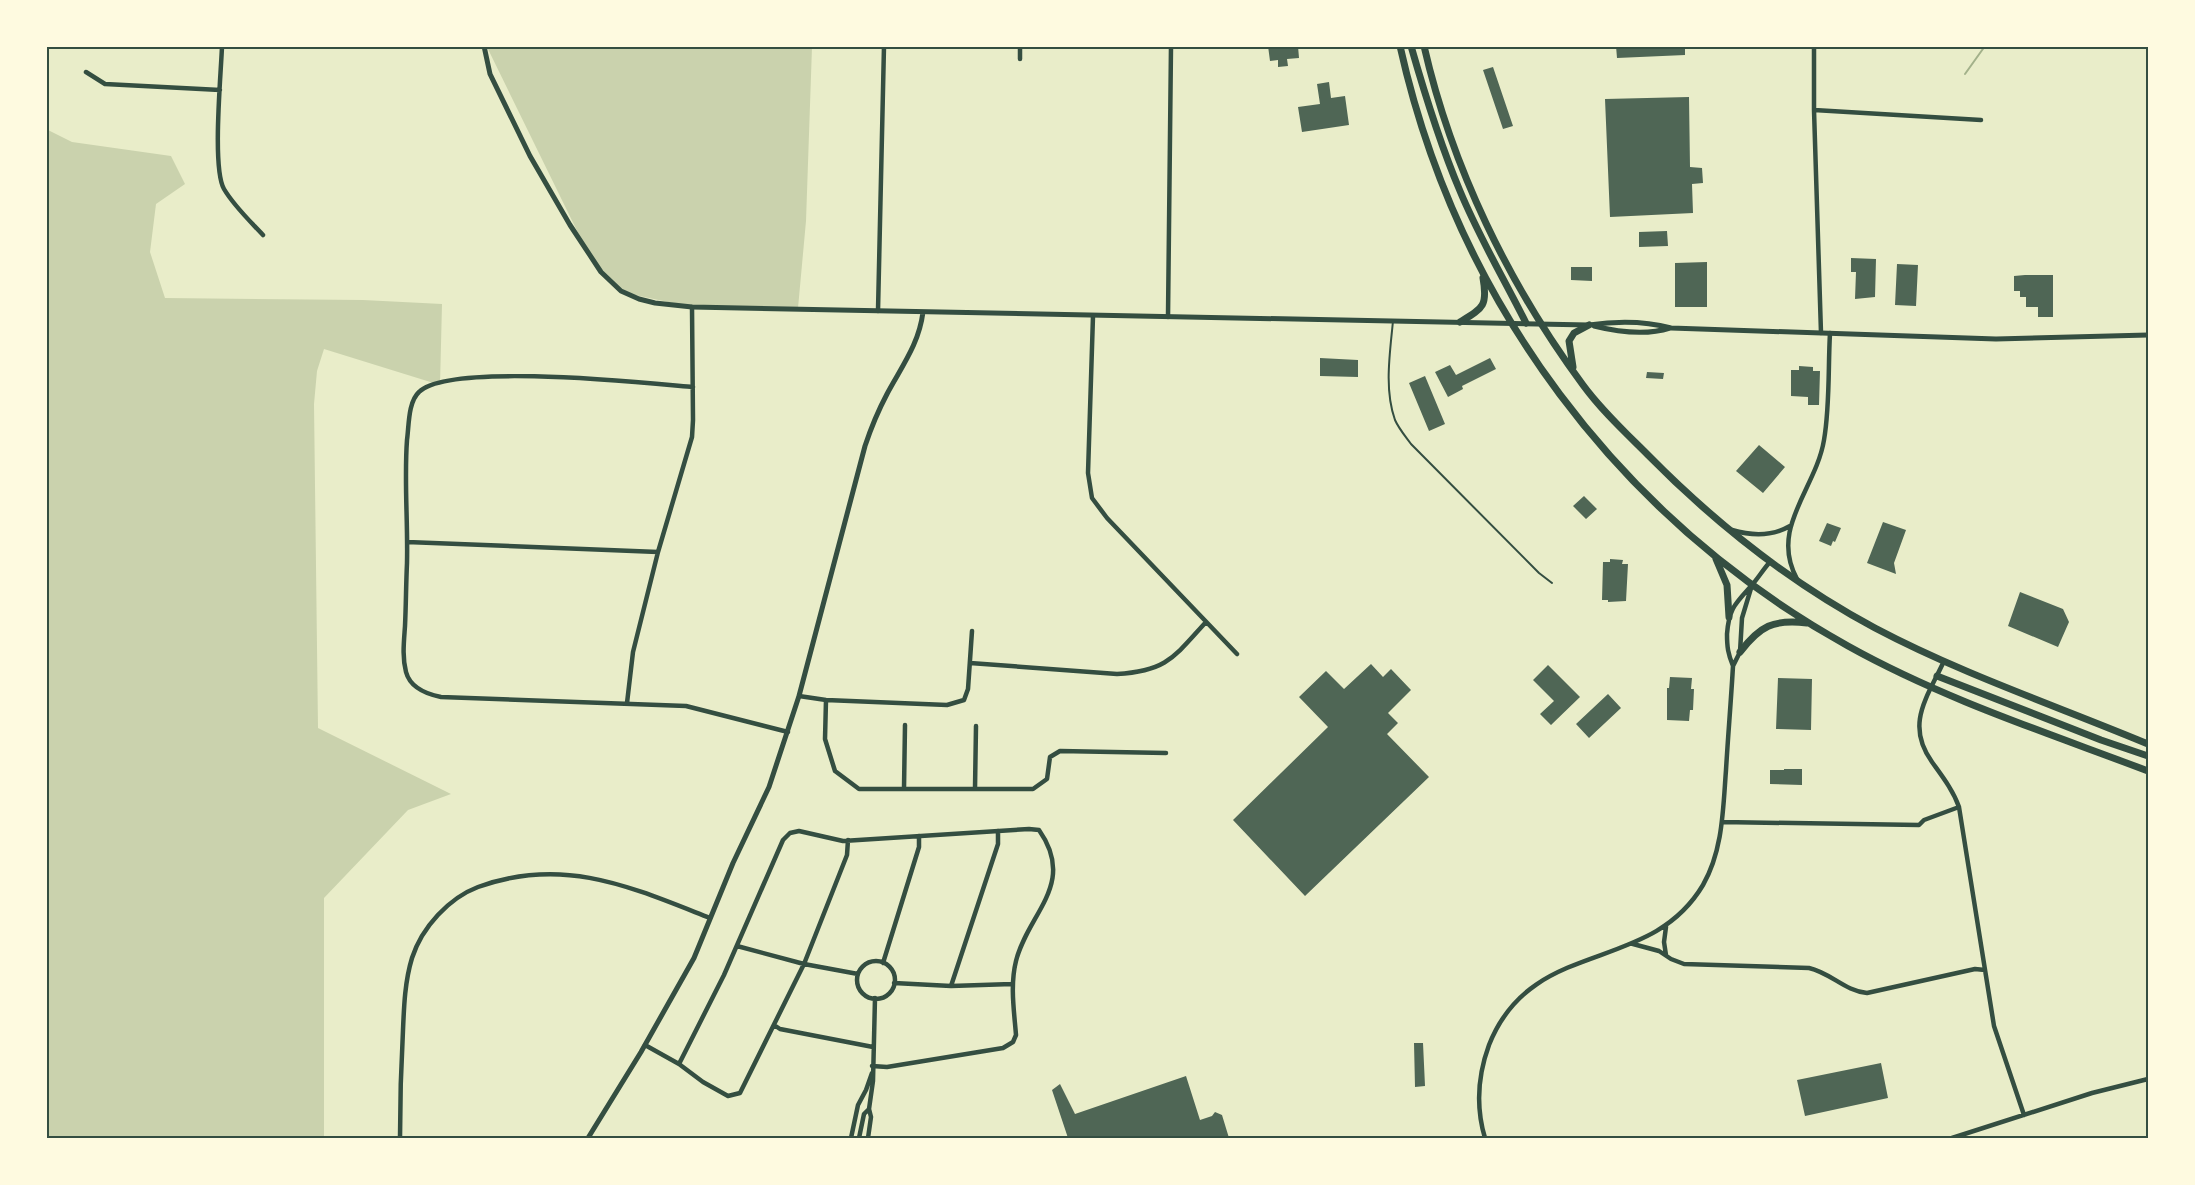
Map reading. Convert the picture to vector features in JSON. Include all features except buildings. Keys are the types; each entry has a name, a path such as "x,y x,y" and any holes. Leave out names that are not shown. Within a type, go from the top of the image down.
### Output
{"main road":[{"path":"1400,46 1412,94 1441,179 1481,269 1512,323 1564,403 1600,446 1655,504 1715,557 1752,585 1809,623 1866,656 1931,688 2148,771"},
{"path":"1411,46 1435,124 1460,192 1500,276 1526,323"},
{"path":"1424,46 1449,129 1469,184 1493,237 1540,323 1585,388 1692,499 1769,563 1866,623 1944,661 2148,744"},
{"path":"1460,322 1479,310 1485,303 1486,293 1481,269"},
{"path":"1574,373 1569,340 1574,333 1589,325"},
{"path":"1715,557 1727,585 1729,617"},
{"path":"1740,652 1766,627 1783,621 1809,623"},
{"path":"1937,676 2148,756"}],"street":[{"path":"222,46 218,160 223,187 239,210 263,235"},
{"path":"484,46 490,74 530,156 570,225 601,272 621,291 656,303 692,307 1093,316 1589,325 1609,322 1655,323 1671,328 1996,339 2148,335"},
{"path":"878,311 884,46"},
{"path":"1020,46 1020,59"},
{"path":"1168,317 1171,46"},
{"path":"1814,46 1821,333"},
{"path":"86,72 105,84 220,90"},
{"path":"1814,110 1981,120"},
{"path":"627,703 633,652 658,552 692,437 692,307"},
{"path":"588,1138 645,1045 694,958 733,863 769,787 799,696 865,446 880,409 913,350 923,312"},
{"path":"1093,316 1088,473 1092,498 1131,545 1237,654"},
{"path":"1589,325 1615,332 1656,333 1671,328"},
{"path":"1800,584 1792,568 1787,549 1790,526 1820,456 1824,440 1830,333"},
{"path":"693,387 558,376 450,379 428,385 419,391 410,416 406,477 404,660 408,677 414,685 431,695 454,699 686,706 788,732"},
{"path":"1726,528 1753,535 1776,533 1790,526"},
{"path":"407,542 658,552"},
{"path":"1733,666 1726,652 1729,617 1734,603 1769,563"},
{"path":"1485,1138 1479,1103 1483,1066 1491,1040 1511,1007 1539,982 1560,970 1633,944 1666,927 1688,906 1703,885 1715,856 1722,822 1733,666 1740,652 1742,618 1752,585"},
{"path":"970,663 1117,674 1141,673 1169,662 1206,622"},
{"path":"799,696 826,700 947,705 964,700 968,689 972,631"},
{"path":"1944,661 1920,714 1918,724 1920,741 1926,755 1952,790 1959,807 1994,1026 2024,1115"},
{"path":"826,700 825,739 835,771 859,789 1033,789 1047,779 1050,757 1060,751 1166,753"},
{"path":"904,789 905,725"},
{"path":"975,789 976,726"},
{"path":"1722,822 1919,825 1924,820 1959,807"},
{"path":"679,1064 737,946 783,840 790,833 799,831 848,840 1039,830 1047,841 1052,857 1052,881 1048,898 1019,952 1012,984 1016,1035 1012,1042 1003,1048 887,1067 872,1066"},
{"path":"951,986 998,844 998,831"},
{"path":"883,963 919,847 919,836"},
{"path":"645,1045 728,1096 740,1093 804,964 847,855 848,840"},
{"path":"400,1138 400,1078 407,975 414,951 425,932 437,916 461,895 490,883 511,878 543,873 562,874 622,886 710,918"},
{"path":"1666,927 1664,942 1666,955"},
{"path":"1633,944 1651,948 1676,962 1694,965 1809,968 1822,972 1853,990 1867,993 1975,969 1985,970"},
{"path":"737,946 804,964 858,974"},
{"path":"883,963 892,971 894,983 889,994 875,999 866,996 858,986 858,974 865,964 883,963"},
{"path":"894,983 951,986 1012,984"},
{"path":"868,1138 873,1081 875,999"},
{"path":"774,1025 780,1029 873,1047"},
{"path":"851,1138 858,1104 872,1072"},
{"path":"1952,1138 2092,1093 2148,1079"},
{"path":"859,1138 864,1114 869,1109"}],"lane":[{"path":"1393,321 1388,369 1396,423 1416,450 1539,573 1552,583"}],"green space":[{"path":"487,47 812,47 806,221 798,308 692,307 630,294 609,280 583,243"},
{"path":"46,129 72,142 171,156 185,184 156,204 150,252 165,298 363,300 442,304 440,385 324,349 317,371 314,404 318,728 451,794 408,810 324,898 324,1138 47,1138"}],"waterway":[{"path":"1965,74 1985,46"}]}
